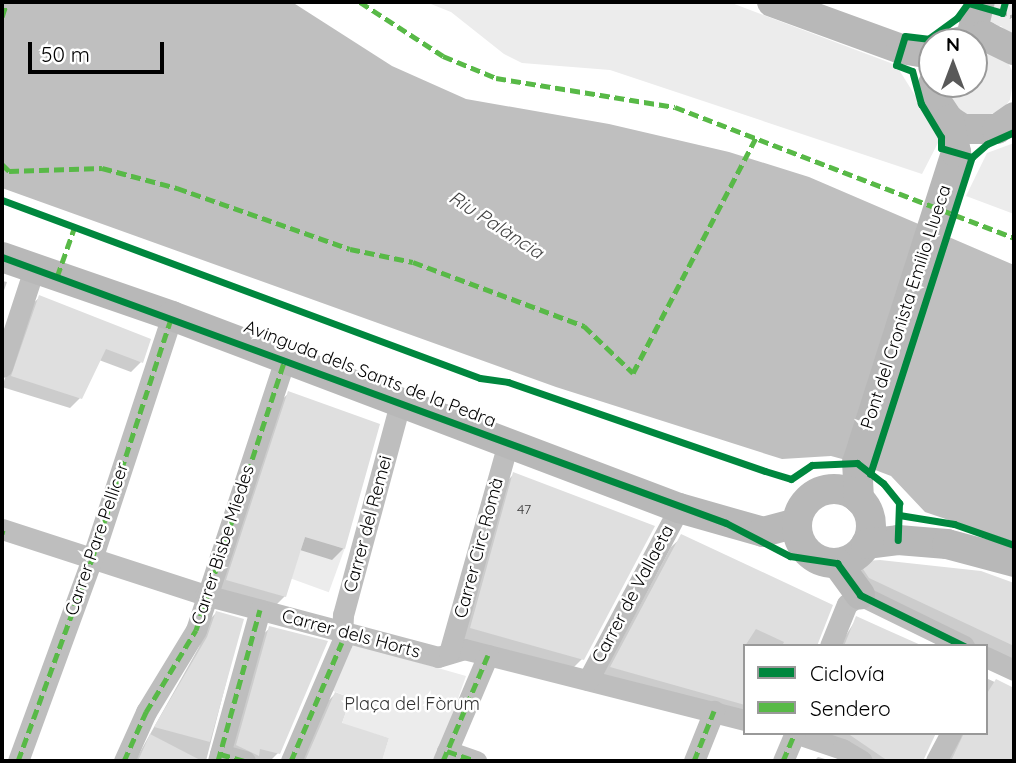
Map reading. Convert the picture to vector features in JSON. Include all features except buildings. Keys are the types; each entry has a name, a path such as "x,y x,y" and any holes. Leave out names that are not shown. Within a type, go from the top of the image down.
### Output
{"street":[{"path":"772,2 901,49 918,52"},
{"path":"974,28 991,7"},
{"path":"988,40 1001,41 1014,50"},
{"path":"901,49 918,67"},
{"path":"935,98 949,120 956,152 981,132 997,129 1014,117"},
{"path":"949,120 981,132"},
{"name":"Pont del Cronista Emilio Llueca","path":"859,499 856,463 956,152"},
{"name":"Avinguda dels Sants de la Pedra","path":"2,257 172,316 400,404 726,523"},
{"path":"2,367 34,269"},
{"name":"Carrer Pare Pellicer","path":"18,761 93,556 172,316"},
{"name":"Carrer Bisbe Miedes","path":"124,761 146,712 196,630 205,595 285,359"},
{"name":"Carrer del Remei","path":"291,761 345,631 344,615 400,404"},
{"name":"Carrer Circ Romà","path":"450,653 508,443"},
{"name":"Pont del Cronista Emilio Llueca","path":"830,489 856,463"},
{"path":"869,535 859,499 830,489 808,499 796,523 800,541 824,559 860,595 960,644"},
{"name":"Carrer de Vallaeta","path":"587,680 679,508"},
{"path":"726,523 763,532 796,523"},
{"path":"726,523 790,556 824,559 848,560 869,535"},
{"name":"Carrer dels Horts","path":"2,531 93,556 205,595 438,657 464,649 743,719"},
{"path":"869,535 947,544 1014,562"},
{"path":"831,644 847,604 860,595"},
{"path":"246,761 219,758 260,610"},
{"path":"475,761 445,756 488,655"},
{"path":"988,662 1014,670"},
{"path":"694,761 714,711"},
{"path":"783,761 794,735"},
{"path":"801,735 842,749 862,761"},
{"path":"936,761 950,735"}],"path":[{"path":"991,7 1005,2"},
{"path":"991,7 1014,18"}],"green space":[{"path":"426,2 729,2 896,65 941,137 922,174 610,70 522,63 504,54 451,12"},
{"path":"987,2 1014,2 1014,39 1001,26 984,26"},
{"path":"988,51 1005,56 1014,75 1010,100 1002,110 980,118 957,111 950,98 988,98"},
{"path":"1014,143 1014,214 966,196 987,153"},
{"path":"306,535 345,549 329,592 290,578"},
{"name":"Plaça del Fòrum","path":"350,643 466,676 436,761 382,761 389,738 358,729 340,729 351,698 328,689"}],"water":[{"name":"Riu Palància","path":"2,2 292,2 392,66 466,99 609,124 729,152 809,177 1014,265 1014,542 925,512 891,476 857,463 831,456 782,459 556,387 2,188"}],"marked path":[{"path":"2,17 7,2"},
{"path":"360,2 443,56 496,78 675,107 1014,238"},
{"path":"2,164 9,171 102,168 177,188 350,249 413,262 584,326 633,373 756,138"},
{"path":"57,277 74,229"},
{"path":"18,761 93,556 172,316"},
{"path":"124,761 146,712 196,630 285,359"},
{"path":"2,534 3,530"},
{"path":"218,761 260,610"},
{"path":"291,761 342,642"},
{"path":"443,761 488,655"},
{"path":"694,761 714,711"},
{"path":"783,761 794,735"},
{"path":"447,751 476,761"},
{"path":"220,754 245,761"}],"cycle path":[{"path":"972,157 941,148 941,137 921,104 912,71 896,65 905,36 928,39 957,18 968,3 1002,13 1005,2"},
{"path":"870,474 972,157 987,144 1014,132"},
{"path":"2,200 480,378 508,382 791,479 812,465 857,463 883,483 899,503 898,540"},
{"path":"2,257 726,523 790,556 837,563 860,595 960,644"},
{"path":"899,515 954,524 1014,545"}]}
